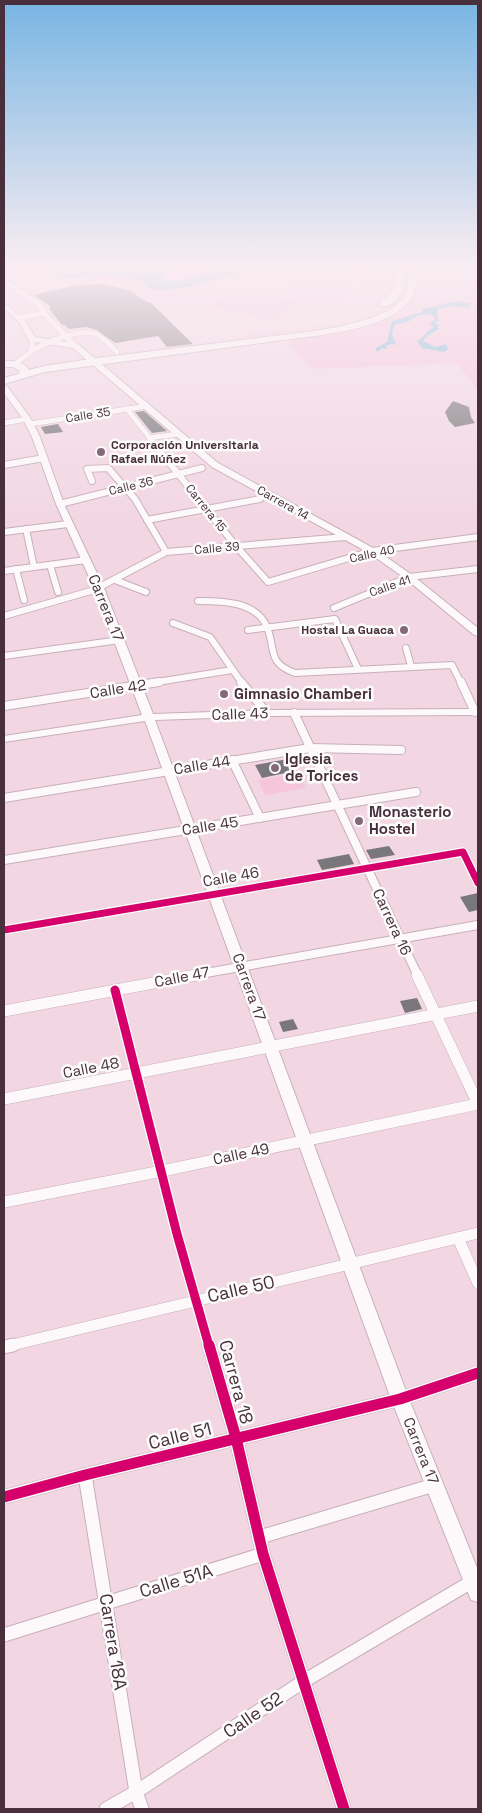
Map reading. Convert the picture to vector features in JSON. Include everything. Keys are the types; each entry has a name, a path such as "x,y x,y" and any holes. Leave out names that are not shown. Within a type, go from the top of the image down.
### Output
{"highway":[{"path":"4,364 39,364 117,352"},
{"path":"4,381 44,369 175,352"},
{"path":"16,364 24,369 22,375"}],"main road":[{"name":"Carrera 14","path":"82,352 178,434 226,472 372,551 409,577 478,633"},
{"name":"Carrera 17","path":"4,388 28,422 44,458 68,524 99,588 120,640 147,717 272,1047 400,1399 476,1584"},
{"name":"Calle 43","path":"4,739 147,717 267,713 476,712"}],"street":[{"path":"16,364 32,352"},
{"name":"Calle 35","path":"4,423 28,422 147,406"},
{"name":"Carrera 15","path":"127,409 236,546 268,582"},
{"path":"149,438 178,434"},
{"path":"4,465 44,458"},
{"path":"92,481 87,469 108,468 126,487 166,552"},
{"name":"Calle 36","path":"60,504 202,468"},
{"path":"147,520 208,510 260,498"},
{"path":"4,532 68,524"},
{"path":"26,529 34,567"},
{"name":"Calle 39","path":"4,616 99,588 166,552 345,537"},
{"name":"Calle 40","path":"268,582 372,551 478,537"},
{"path":"4,571 86,560"},
{"path":"50,565 58,592"},
{"path":"16,569 24,600"},
{"name":"Calle 41","path":"334,608 409,577 478,569"},
{"path":"115,580 146,592"},
{"path":"198,602 219,601 245,607 262,618 267,627 279,668 285,671 295,673 452,665 456,669 476,712"},
{"path":"248,630 335,619 358,669"},
{"path":"173,623 210,637 232,670 267,713"},
{"path":"4,656 120,640"},
{"path":"406,648 411,666"},
{"name":"Calle 42","path":"4,706 232,670"},
{"name":"Carrera 16","path":"294,713 478,1104"},
{"name":"Calle 44","path":"4,798 310,748 401,750"},
{"path":"232,760 260,818"},
{"name":"Calle 45","path":"4,860 416,792"},
{"name":"Calle 46","path":"4,930 366,866 463,852 478,883"},
{"name":"Calle 47","path":"4,1011 241,966 478,925"},
{"name":"Carrera 18","path":"115,990 162,1171 236,1438 263,1554 344,1809"},
{"name":"Calle 48","path":"4,1099 478,1006"},
{"name":"Calle 49","path":"4,1202 162,1171 478,1104"},
{"name":"Calle 50","path":"4,1347 197,1299 478,1233"},
{"path":"458,1238 478,1283"},
{"name":"Calle 51","path":"4,1497 85,1475 400,1399 478,1373"},
{"name":"Carrera 18A","path":"85,1475 107,1602 136,1792 142,1809"},
{"path":"260,1537 434,1485"},
{"name":"Calle 51A","path":"4,1635 263,1554"},
{"name":"Calle 52","path":"106,1809 136,1792 304,1681 476,1584"}],"shaded area":[{"path":"295,352 478,352 478,387 475,387 457,363 317,369 309,367"},
{"path":"299,773 306,788 265,795 258,780"}],"building":[{"path":"453,401 469,407 471,417 475,423 455,427 449,421 445,412"},
{"path":"144,411 167,431 152,433 135,412"},
{"path":"58,424 63,432 45,434 41,427"},
{"name":"Iglesia de Torices","path":"288,759 295,771 262,778 255,765"},
{"path":"389,846 395,855 371,859 366,850"},
{"path":"349,854 354,864 322,870 317,860"},
{"path":"478,893 478,910 469,912 460,897"},
{"path":"417,998 422,1009 405,1013 400,1001"},
{"path":"293,1019 298,1029 283,1032 279,1022"}],"cycle path":[{"path":"4,930 463,852 478,883"},
{"path":"115,990 177,1234 236,1438 263,1554 344,1809"},
{"path":"4,1497 85,1475 400,1399 478,1373"}],"place":[{"name":"Corporación Universitaria Rafael Núñez","path":"101,452"},
{"name":"Hostal La Guaca","path":"404,630"},
{"name":"Gimnasio Chamberi","path":"224,694"},
{"name":"Iglesia de Torices","path":"275,768"},
{"name":"Monasterio Hostel","path":"359,821"}]}
